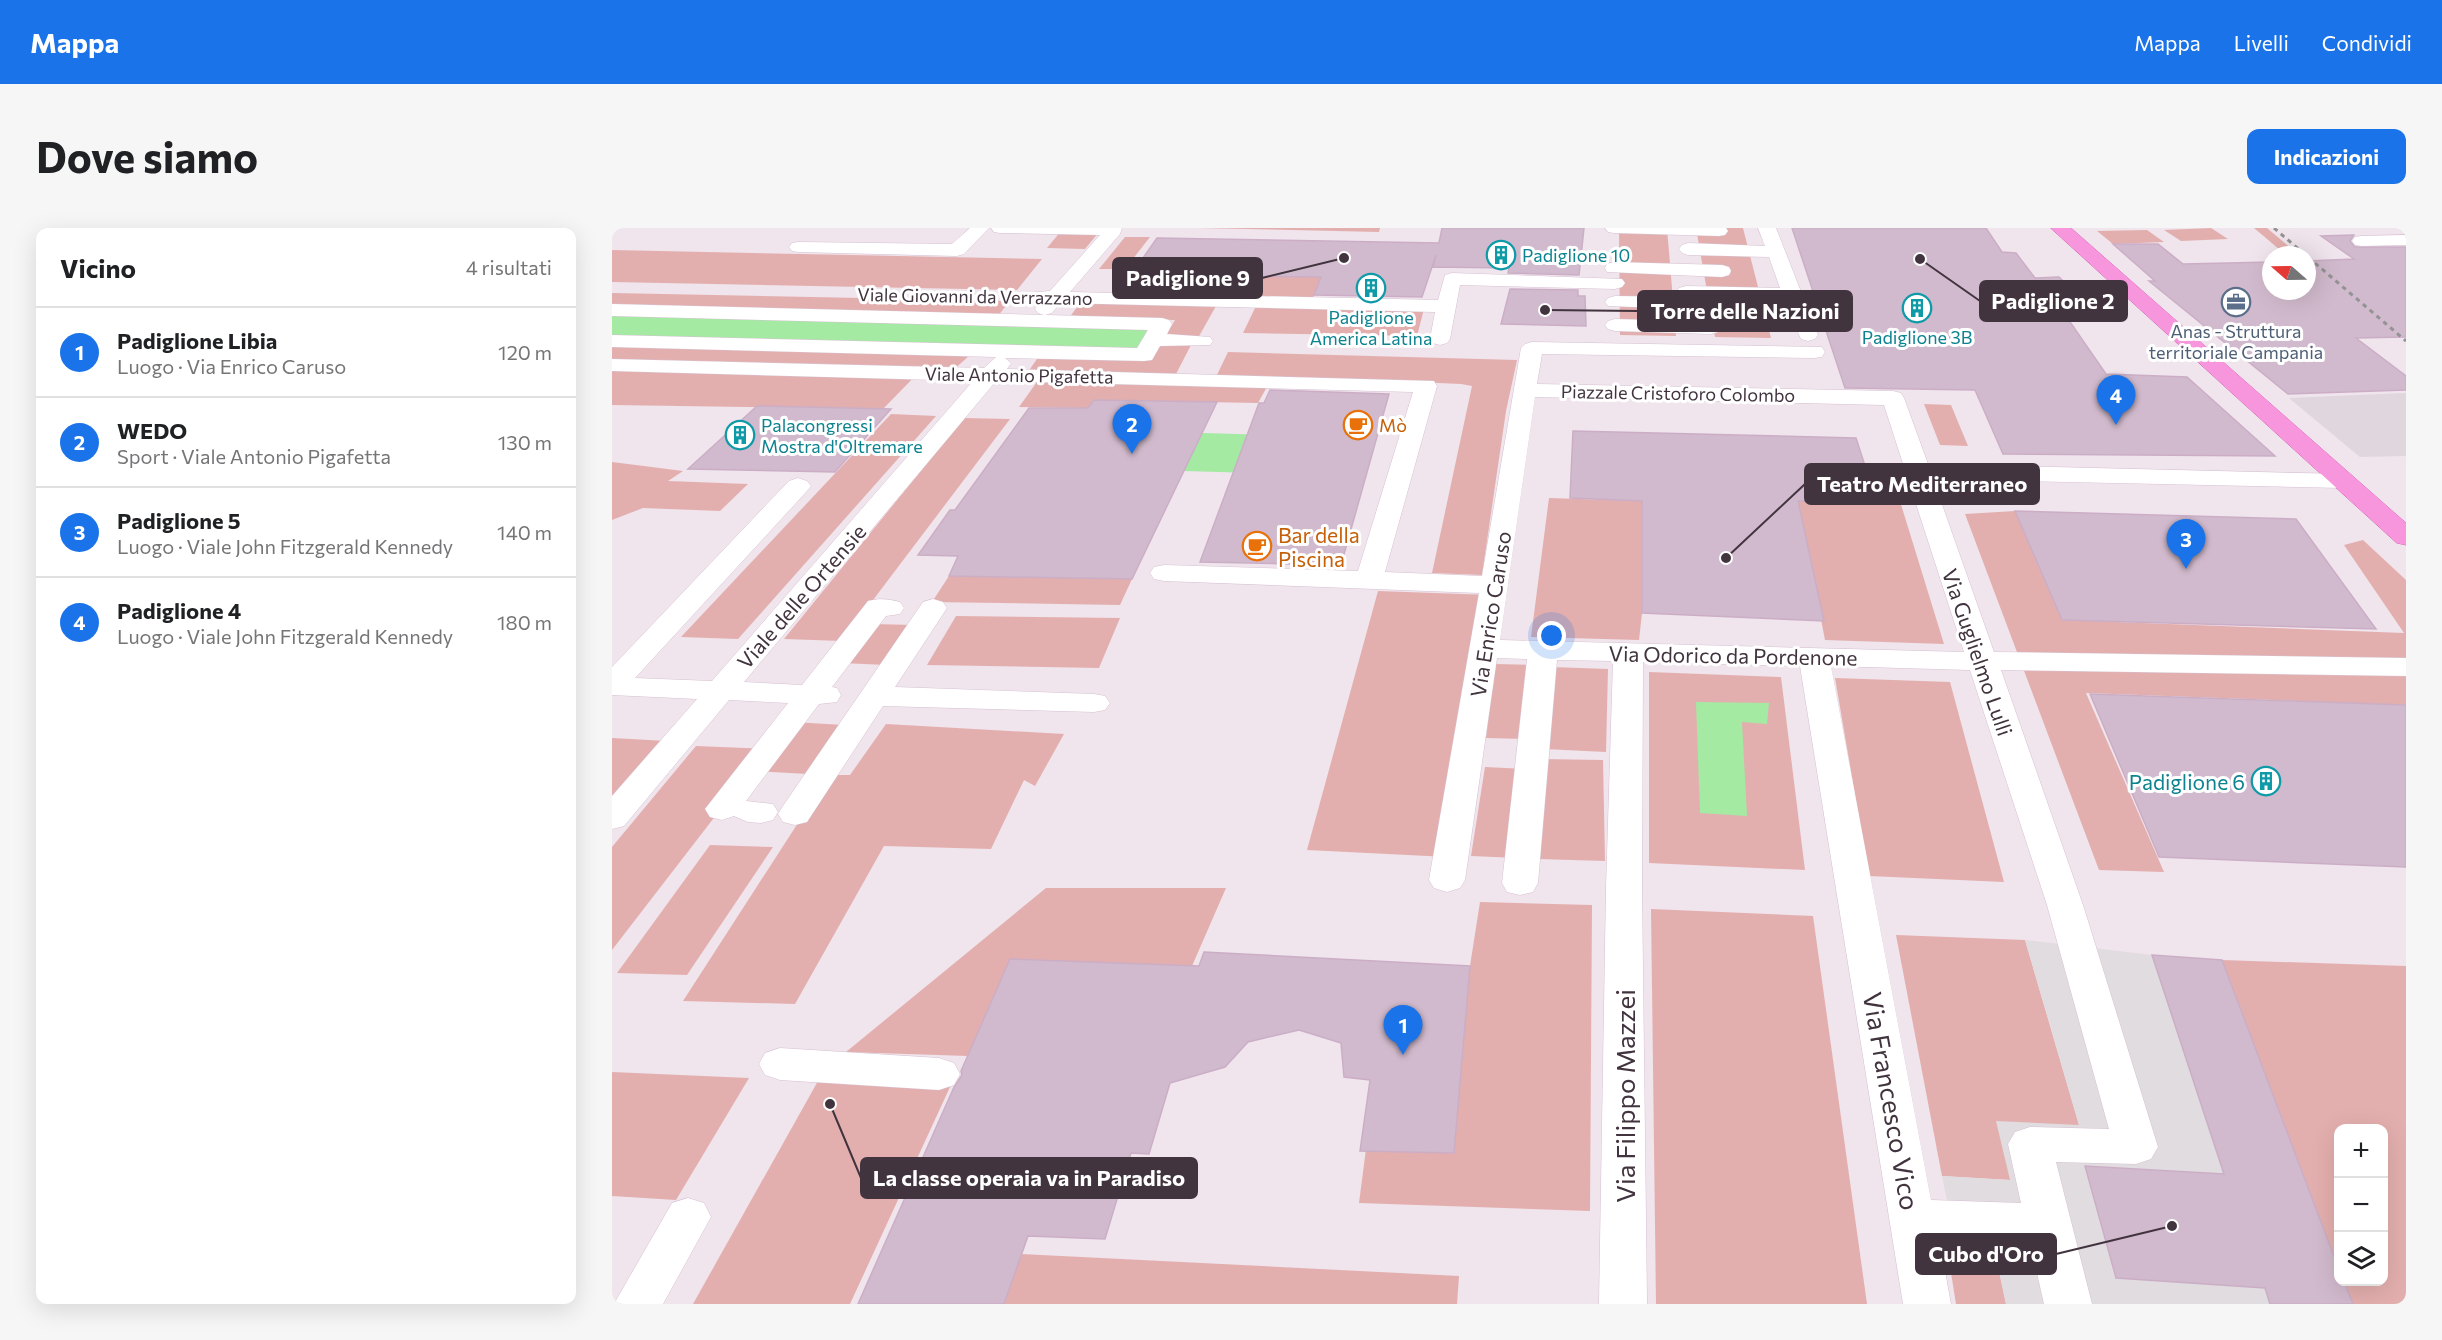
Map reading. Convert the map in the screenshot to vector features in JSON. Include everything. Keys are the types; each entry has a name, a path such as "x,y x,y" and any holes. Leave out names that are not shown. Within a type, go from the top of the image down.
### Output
{"main road":[{"path":"2060,228 2406,537"}],"street":[{"path":"798,247 957,250 980,228"},
{"path":"1000,228 1114,230 1036,320"},
{"path":"1776,252 1687,236 1614,228 1616,349 1814,352"},
{"path":"1668,249 1687,236 1768,230"},
{"name":"Piazzale Cristoforo Colombo","path":"1768,230 1831,396"},
{"path":"1687,236 1704,350"},
{"path":"2361,241 2406,240"},
{"path":"1615,297 1692,270 1738,271"},
{"path":"1761,272 1784,272"},
{"path":"1440,339 1452,279 1615,297 1698,310 1799,312"},
{"name":"Viale Giovanni da Verrazzano","path":"1018,297 1446,306"},
{"path":"1615,297 1698,310 1799,312"},
{"path":"612,310 1162,324 1144,355 612,341"},
{"path":"1153,340 1203,340"},
{"name":"Via Enrico Caruso","path":"1447,880 1532,348 1616,349"},
{"name":"Viale delle Ortensie","path":"612,818 1009,351"},
{"name":"Viale Antonio Pigafetta","path":"612,365 1425,386 1369,580"},
{"name":"Piazzale Cristoforo Colombo","path":"1526,390 1893,398"},
{"name":"Via Guglielmo Lulli","path":"1893,398 2065,905 2136,1147 2030,1144 2049,1223"},
{"path":"1917,471 2343,481"},
{"path":"612,686 798,486"},
{"path":"1164,573 1494,585"},
{"path":"844,696 766,812 722,809 844,696 878,607 912,608 844,696"},
{"name":"Via Odorico da Pordenone","path":"1484,649 1982,661 2406,667"},
{"path":"1520,883 1543,651"},
{"name":"Via Filippo Mazzei","path":"1623,1304 1624,888 1628,652"},
{"name":"Via Francesco Vico","path":"1814,657 1927,1304"},
{"path":"612,686 720,692 1094,703"},
{"path":"780,1064 939,1074"},
{"path":"638,1304 688,1217"},
{"path":"1912,1218 2049,1223 2068,1304"}],"shaded area":[{"path":"1199,228 1380,228 1379,232"},
{"path":"1619,228 1667,228 1676,336 1620,335"},
{"path":"1696,228 1743,228 1771,338 1715,337"},
{"path":"2211,228 2228,239 2181,241 2164,230"},
{"path":"2254,228 2267,228 2288,246 2275,246"},
{"path":"2147,230 2164,242 2113,244 2097,231"},
{"path":"1061,231 1099,232 1085,249 1047,248"},
{"path":"1125,237 1150,237 1125,269 1099,269"},
{"path":"612,250 1042,259 1017,290 612,282"},
{"path":"1131,275 1321,277 1313,298 1118,296"},
{"path":"612,293 1010,301 997,317 612,306"},
{"path":"1080,303 1216,306 1198,338 1165,337 1175,320 1069,318"},
{"path":"1256,306 1424,309 1417,336 1243,333"},
{"path":"612,312 1149,327 1136,351 612,338"},
{"path":"1159,342 1192,343 1176,374 1028,372 1039,356"},
{"path":"612,344 970,355 951,372 920,371 883,409 612,405"},
{"path":"1228,352 1517,360 1506,411 1482,575 1432,573 1472,386 1416,382 1216,377"},
{"path":"1039,379 1268,385 1258,403 1094,400 1088,408 1019,407"},
{"path":"2406,393 2406,456 2360,457 2289,398"},
{"path":"1924,404 1951,405 1968,446 1940,445"},
{"path":"891,414 936,416 738,639 681,637"},
{"path":"964,418 1010,419 842,641 784,639"},
{"path":"1072,429 1270,435 1253,473 1046,467"},
{"path":"612,462 683,471 668,481 748,484 720,511 643,508 612,520"},
{"path":"1875,497 1899,498 1944,644 1825,640 1798,501 1876,503"},
{"path":"1549,498 1642,501 1642,613 1639,640 1531,637"},
{"path":"2015,511 2062,620 2404,633 2344,545 2363,540 2406,580 2406,705 2086,693 2164,872 2099,870 1965,514"},
{"path":"949,576 1132,579 1120,605 932,602"},
{"path":"1378,591 1490,595 1448,857 1307,850"},
{"path":"956,616 1120,618 1099,668 927,665"},
{"path":"870,624 915,625 887,665 841,663"},
{"path":"1495,664 1531,665 1525,739 1486,738"},
{"path":"1551,667 1608,669 1606,752 1544,749"},
{"path":"1649,672 1781,677 1805,870 1649,863"},
{"path":"1835,678 1950,682 2004,882 1869,876"},
{"path":"1696,702 1769,703 1767,724 1742,722 1747,816 1700,813"},
{"path":"792,722 844,725 808,774 753,771"},
{"path":"886,724 1064,734 1035,786 1024,780 991,849 884,846 795,1004 683,1001 829,775 850,775"},
{"path":"612,738 667,741 612,804"},
{"path":"696,746 767,749 612,950 612,847"},
{"path":"1541,759 1603,760 1605,861 1538,859"},
{"path":"1485,767 1527,769 1517,858 1471,856"},
{"path":"710,845 773,847 687,975 617,973"},
{"path":"1046,888 1226,888 1192,966 1010,959 968,1056 846,1052"},
{"path":"1480,902 1592,905 1590,1211 1359,1203 1366,1149 1454,1152 1470,966"},
{"path":"1651,909 1813,916 1867,1304 1656,1304"},
{"path":"1896,935 2025,940 2079,1125 2010,1180 1942,1176"},
{"path":"2025,940 2152,955 2224,1174 2085,1166 2115,1278 2265,1288 2270,1304 2006,1304 1996,1257 1948,1254 1951,1220 1942,1176 2010,1180 1996,1121 2079,1125"},
{"path":"2222,960 2406,966 2406,1304 2353,1304 2346,1286 2388,1286 2388,1124 2334,1124 2334,1256"},
{"path":"612,1072 749,1078 676,1200 612,1196"},
{"path":"818,1081 950,1087 850,1304 693,1304"},
{"path":"1021,1254 1459,1276 1457,1304 1004,1304"},
{"path":"1948,1254 1996,1257 2006,1304 1956,1304"}],"building":[{"path":"1442,228 1584,228 1579,275 1508,273 1509,268 1433,267 1436,255 1422,297 1314,295 1321,277 1131,275 1157,238 1439,243"},
{"path":"1792,228 1986,228 2002,252 2016,253 2035,278 2059,277 2088,305 2059,306 2106,374 2187,377 2275,456 2003,454 1975,390 1845,388"},
{"path":"2354,235 2350,241 2355,247 2406,247 2406,337 2356,338 2406,376 2406,390 2288,394 2149,281 2155,281 2113,244 2158,244 2183,264 2262,262 2262,300 2316,300 2316,261 2354,259 2321,236"},
{"path":"1510,289 1578,290 1578,296 1585,296 1586,326 1501,324"},
{"path":"1270,390 1389,394 1341,565 1200,562 1259,403 1264,403"},
{"path":"1094,400 1217,402 1132,579 949,576 958,556 918,555 950,510 955,510 1029,408 1088,408"},
{"name":"Palacongressi Mostra d'Oltremare","path":"757,406 891,409 835,472 688,469"},
{"path":"1573,431 1856,438 1877,503 1798,501 1824,621 1642,613 1642,501 1570,498"},
{"path":"2015,511 2296,519 2376,629 2062,620"},
{"name":"Padiglione 6","path":"2090,694 2406,705 2406,867 2159,857"},
{"path":"1204,952 1470,966 1454,1153 1360,1151 1370,1080 1344,1077 1341,1043 1299,1030 1248,1042 1225,1067 1170,1083 1149,1154 1131,1153 1105,1239 1028,1236 1004,1304 858,1304 954,1087 962,1075 961,1071 1010,959 1199,966"},
{"path":"2152,955 2222,960 2334,1256 2334,1286 2346,1286 2353,1304 2270,1304 2265,1288 2116,1278 2085,1166 2224,1174"}],"railway":[{"path":"2274,228 2406,341"}],"place":[{"name":"Padiglione 10","path":"1501,255"},
{"name":"Padiglione 9","path":"1344,258"},
{"name":"Padiglione 2","path":"1920,259"},
{"name":"Padiglione America Latina","path":"1371,288"},
{"name":"Anas - Struttura territoriale Campania","path":"2236,302"},
{"name":"Padiglione 3B","path":"1917,308"},
{"name":"Torre delle Nazioni","path":"1545,310"},
{"name":"Mò","path":"1358,425"},
{"name":"Padiglione 4","path":"2116,425"},
{"name":"Palacongressi Mostra d'Oltremare","path":"740,435"},
{"name":"WEDO","path":"1132,454"},
{"name":"Bar della Piscina","path":"1257,546"},
{"name":"Teatro Mediterraneo","path":"1726,558"},
{"name":"Padiglione 5","path":"2186,569"},
{"name":"Padiglione 6","path":"2266,781"},
{"name":"Padiglione Libia","path":"1403,1055"},
{"name":"La classe operaia va in Paradiso","path":"830,1104"},
{"name":"Cubo d'Oro","path":"2172,1226"}]}
